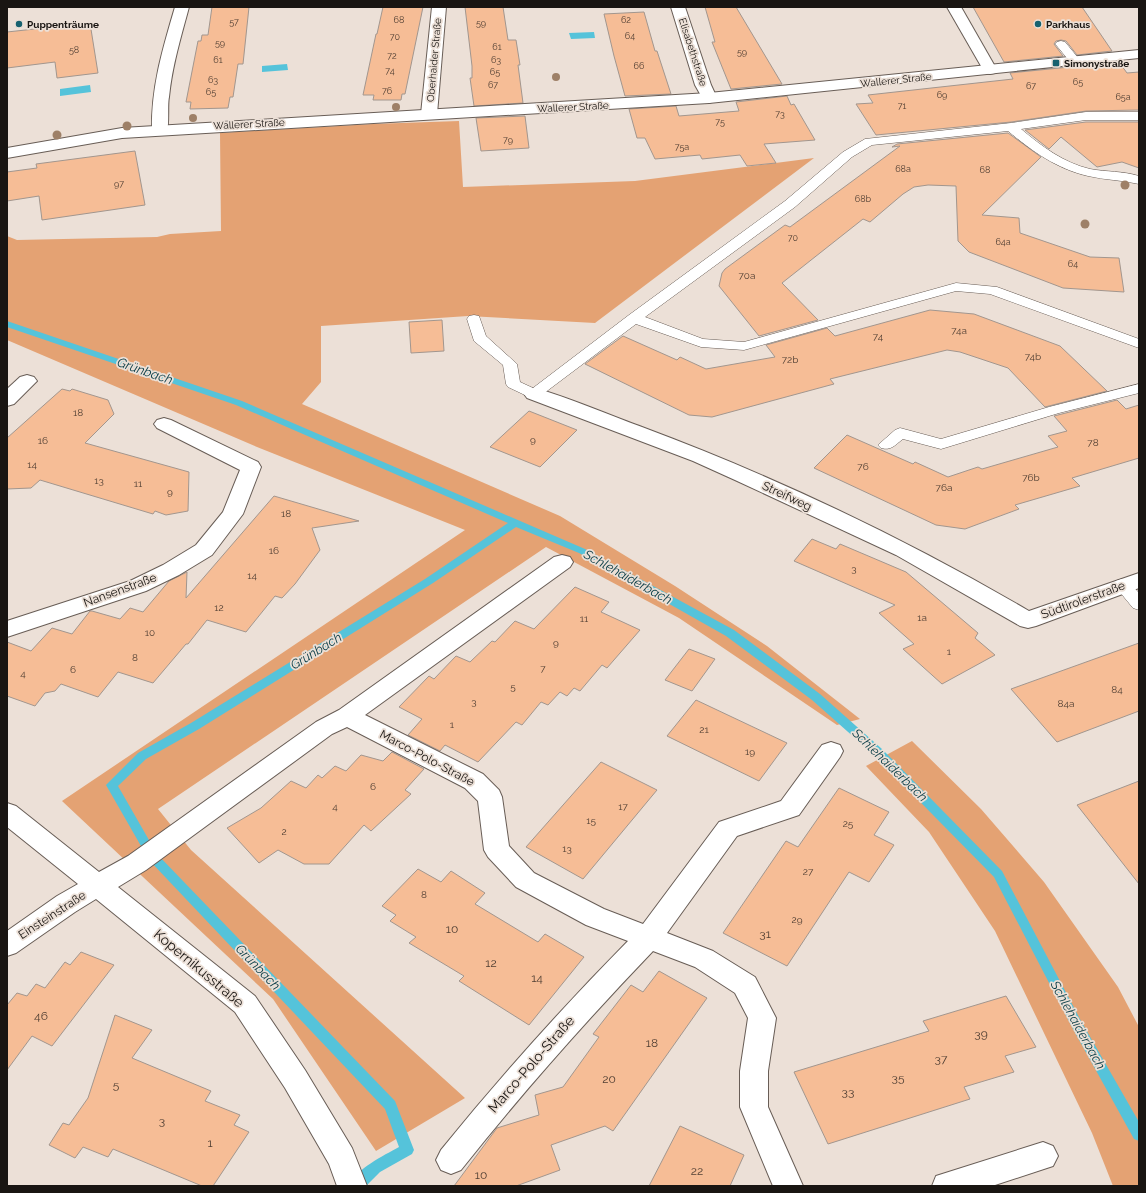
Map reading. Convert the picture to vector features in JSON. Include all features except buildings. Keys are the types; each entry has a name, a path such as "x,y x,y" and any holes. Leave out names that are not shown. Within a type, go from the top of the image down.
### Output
{"street":[{"path":"160,130 159,115 169,51 182,7"},
{"name":"Oberhaider Straße","path":"429,114 439,7"},
{"name":"Elisabethstraße","path":"678,7 703,85 709,98"},
{"path":"954,7 990,70"},
{"name":"Wallerer Straße","path":"7,154 114,134 160,130 594,106 709,98 1139,54"},
{"path":"7,400 27,382"},
{"name":"Streifweg","path":"534,394 700,456 742,475 904,550 1028,620"},
{"name":"Nansenstraße","path":"7,629 138,586 171,570 204,550 232,514 251,467 164,424"},
{"path":"98,885 137,863 166,843 324,728 347,716 562,562"},
{"name":"Südtirolerstraße","path":"1028,620 1131,583"},
{"name":"Marco-Polo-Straße","path":"347,716 474,781 490,797 497,850 525,880 595,917 704,959 745,986 762,1018 754,1071 754,1107 788,1186"},
{"name":"Marco-Polo-Straße","path":"451,1160 498,1101 574,1015 649,937 728,829 790,808 832,751"},
{"name":"Kopernikusstraße","path":"7,813 245,1004 295,1079 342,1158 352,1186"},
{"name":"Einsteinstraße","path":"7,945 66,904 98,885"},
{"path":"947,1186 1043,1156"}],"lane":[{"path":"1062,44 1075,61"},
{"path":"474,319 479,338 510,364 513,384 534,394 634,318 792,202 853,149 869,142 1011,127 1086,116 1139,116"},
{"path":"1011,127 1038,150 1077,169 1089,173 1116,175 1139,180"},
{"path":"634,318 701,343 744,346 956,287 992,290 1139,344"},
{"path":"886,445 900,433 940,444 1054,410 1139,388"},
{"path":"1131,583 1139,604"}],"shaded area":[{"path":"459,121 463,187 635,181 814,158 595,323 468,316 321,326 321,382 302,404 560,516 675,586 767,646 860,719 837,725 679,618 546,547 158,809 191,850 465,1098 376,1151 273,999 62,801 465,530 257,447 7,340 7,236 17,240 157,237 170,234 221,231 220,133 372,124"},
{"path":"912,741 981,809 1044,882 1118,987 1139,1027 1139,1186 1113,1186 1092,1133 995,931 929,832 866,766"}],"water":[{"path":"594,32 595,38 571,39 569,33"},
{"path":"287,64 288,70 262,72 262,66"},
{"path":"90,85 91,92 60,96 60,89"}],"waterway":[{"name":"Grünbach","path":"7,324 239,403 515,523"},
{"name":"Grünbach","path":"356,1186 375,1168 407,1150 390,1105 153,857 112,785 142,756 195,726 429,581 515,523"},
{"name":"Schlehaiderbach","path":"515,523 582,551 730,633 816,697 878,752 998,874 1077,1025 1139,1135"}],"place":[{"name":"Puppenträume","path":"19,24"},
{"name":"Parkhaus","path":"1038,24"},
{"name":"Simonystraße","path":"1056,63"}]}
